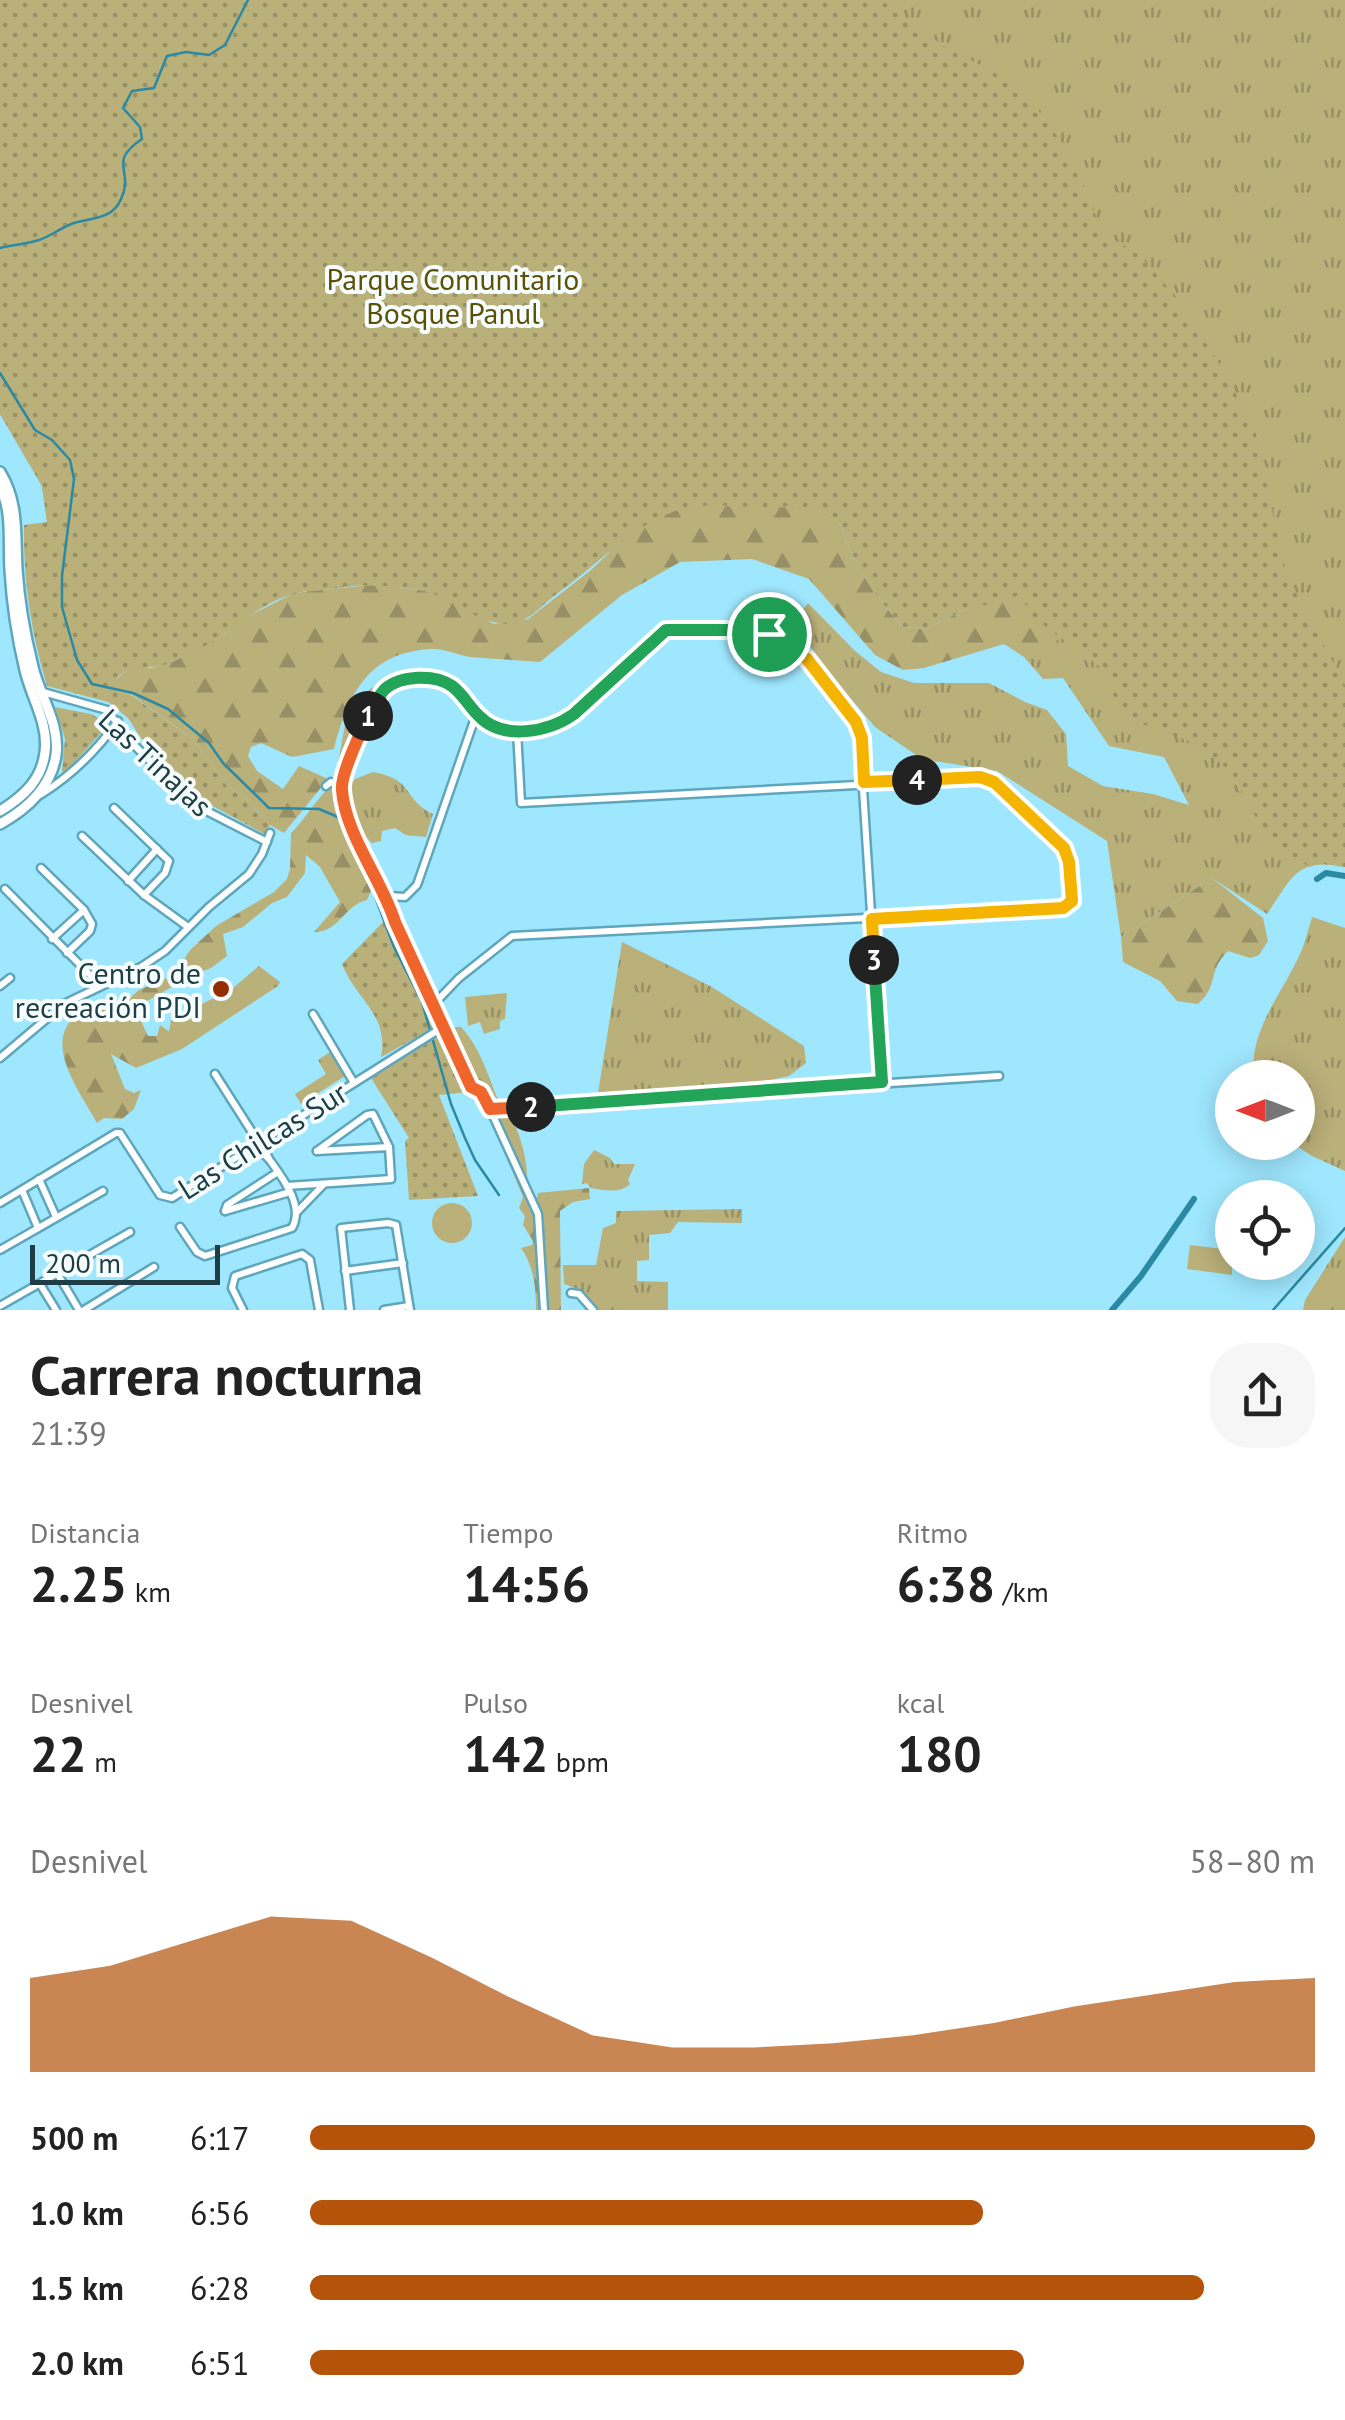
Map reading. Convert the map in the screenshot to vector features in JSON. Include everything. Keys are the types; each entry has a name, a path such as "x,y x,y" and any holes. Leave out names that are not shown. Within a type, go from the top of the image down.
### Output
{"street":[{"path":"0,472 14,503 22,612 44,729 44,761 30,788 0,811"},
{"path":"0,486 8,511 8,604 36,691 56,733 52,770 36,798"},
{"path":"544,1310 538,1214 490,1109 481,1092 471,1087 433,1006 387,896 354,832 341,788 366,718 385,689 411,679 439,680 458,691 490,724 517,731 570,718 662,631 674,628 757,630 807,659 856,722 862,738 882,1082"},
{"name":"Las Tinajas","path":"36,691 100,706 200,809 267,842"},
{"path":"387,896 405,896 417,884 476,713"},
{"path":"0,824 71,772 100,746 118,721"},
{"path":"433,1006 459,978 512,936 1063,908 1069,906 1072,898 1064,848 991,780 980,777 864,782 521,803 517,731"},
{"path":"52,770 61,775 71,772"},
{"path":"326,786 331,782 341,788"},
{"path":"114,808 168,861 144,895"},
{"path":"0,1058 54,1011 100,984 150,962 250,874 270,832"},
{"path":"82,836 144,895 188,927"},
{"path":"128,881 157,849"},
{"path":"41,868 90,918 90,930 68,953"},
{"path":"5,889 100,984"},
{"path":"52,939 84,910"},
{"path":"0,986 10,978"},
{"path":"313,1014 354,1083"},
{"name":"Las Chilcas Sur","path":"0,1202 111,1134 120,1133 160,1195 169,1198 444,1027"},
{"path":"215,1074 278,1172 297,1213"},
{"path":"490,1109 999,1076"},
{"path":"278,1172 226,1205 225,1211 288,1189 391,1179 390,1147 377,1117 371,1114 316,1150 390,1147"},
{"path":"40,1179 56,1217"},
{"path":"180,1226 197,1252 205,1256 292,1228 308,1198 326,1184"},
{"path":"22,1190 38,1228"},
{"path":"0,1250 103,1191"},
{"path":"350,1310 340,1228 388,1222 396,1225 410,1308 384,1310"},
{"path":"0,1306 130,1232"},
{"path":"243,1310 232,1288 235,1276 302,1254 310,1260 318,1310"},
{"path":"346,1272 403,1262"},
{"path":"57,1274 82,1310 154,1267"},
{"path":"40,1284 56,1310"},
{"path":"571,1292 579,1294 593,1310"}],"green space":[{"name":"Parque Comunitario Bosque Panul","path":"0,0 1345,0 1345,867 1305,868 1290,881 1267,914 1212,878 1121,937 1107,841 997,771 922,759 875,727 820,663 796,619 808,603 881,672 914,683 989,683 1047,710 1066,734 1068,766 1103,786 1189,805 1164,757 1109,746 1063,678 1043,679 1024,657 1043,660 839,522 308,592 47,522 42,486 0,414"},
{"name":"Parque Comunitario Bosque Panul","path":"0,0 881,0 945,47 992,71 1029,97 1058,138 1083,184 1103,234 1138,253 1178,299 1228,378 1256,434 1286,574 1345,685 1345,867 1319,863 1310,867 1283,852 1258,821 1231,771 1191,742 1140,723 1115,700 1103,669 1034,618 1020,595 960,612 925,629 903,627 865,578 839,522 815,509 797,506 703,506 660,517 515,623 492,622 424,591 369,585 328,588 275,601 191,653 115,679 115,690 131,695 194,740 227,786 245,798 270,825 266,835 207,803 116,708 108,702 47,686 41,666 27,586 24,525 47,522 42,486 0,414"},
{"path":"708,506 812,508 839,522 865,578 903,627 925,629 960,612 1020,594 1034,618 1060,636 1043,661 1024,657 1004,644 924,668 903,670 875,655 809,579 752,559 680,562 622,595 540,662 470,657 438,649 411,652 392,658 364,680 346,711 334,749 292,757 261,743 251,747 248,756 257,771 283,789 299,766 328,779 284,833 227,786 194,740 132,695 115,690 115,679 134,667 152,668 174,661 294,593 379,584 426,591 494,624 528,619 616,546 648,525 676,510"},
{"path":"379,683 390,685 363,723 352,769 346,781 335,779 352,703"},
{"path":"55,707 91,714 109,724 65,773 65,739"},
{"path":"373,772 396,780 433,814 426,837 406,835 395,828 382,831 381,841 372,843 357,828 345,790 355,779"},
{"path":"332,786 339,789 375,882 367,900 330,928 314,932 340,902 320,867 306,855 305,873 287,897 272,903 243,927 223,934 227,956 135,1008 148,1036 157,1036 160,1025 173,1034 182,1049 136,1068 111,1054 125,1089 134,1093 141,1090 134,1109 122,1119 104,1118 97,1123 64,1057 65,1030 73,1018 87,1020 120,999 130,998 174,975 190,950 216,926 274,892 287,879 290,869 291,833"},
{"path":"1212,878 1263,918 1268,941 1259,955 1250,958 1228,951 1198,1004 1177,1001 1160,981 1123,962 1121,937"},
{"path":"1312,917 1345,928 1345,1171 1315,1157 1315,1060 1254,1060 1262,1026 1303,947"},
{"path":"387,918 435,1027 381,1057 376,1018 342,964"},
{"path":"622,942 712,987 804,1046 806,1063 789,1076 749,1085 598,1093"},
{"path":"259,966 280,982 278,986 182,1049 169,1032 171,1020 233,988"},
{"path":"507,993 500,1029 484,1034 480,1022 468,1026 465,997"},
{"path":"448,1027 461,1027 468,1036 503,1111 513,1123 526,1164 525,1191 535,1207 538,1193 589,1188 590,1199 573,1202 560,1211 561,1310 536,1310 533,1277 521,1248 533,1241 519,1208 523,1197 485,1106 486,1098 463,1052 452,1048 446,1036"},
{"path":"439,1036 467,1092 439,1095 478,1196 409,1200 405,1141 409,1138 371,1078"},
{"path":"330,1052 345,1076 301,1104 295,1094 326,1074 318,1060"},
{"path":"594,1150 614,1164 635,1164 630,1184 612,1190 582,1184 584,1164"},
{"path":"452,1203 466,1209 472,1223 466,1237 452,1243 438,1237 432,1223 438,1209"},
{"path":"742,1209 742,1223 678,1222 670,1233 649,1235 649,1260 637,1261 637,1281 668,1282 668,1310 597,1310 581,1290 564,1284 563,1265 596,1265 603,1228 616,1223 616,1211"},
{"path":"1345,1237 1345,1310 1303,1310 1305,1300"},
{"path":"1190,1245 1215,1248 1215,1273 1187,1269"}],"waterway":[{"path":"0,248 39,240 113,210 124,189 125,154 142,139 140,127 123,108 132,91 154,88 167,56 186,52 209,55 225,45 248,0"},
{"path":"0,373 35,430 52,440 70,460 74,479 62,607 77,660 92,684 133,693 168,709 209,743 223,763 269,808 319,809 338,817 422,1002 451,1104 465,1138 499,1195"},
{"path":"1317,879 1326,873 1345,876"},
{"path":"1112,1310 1141,1276 1194,1199"},
{"path":"1273,1310 1345,1228"}],"place":[{"name":"Centro de recreación PDI","path":"221,989"}],"route":[{"path":"666,630 753,630 769,634 807,659 856,722 862,738 864,782 980,777 991,780 1064,848 1069,862 1071,904 1063,908 872,919 882,1082 490,1109 481,1092 471,1087 395,922 387,896 354,832 341,788 366,718 385,689 422,678 454,687 490,724 506,730 533,730 560,723 574,714 666,630"}]}
